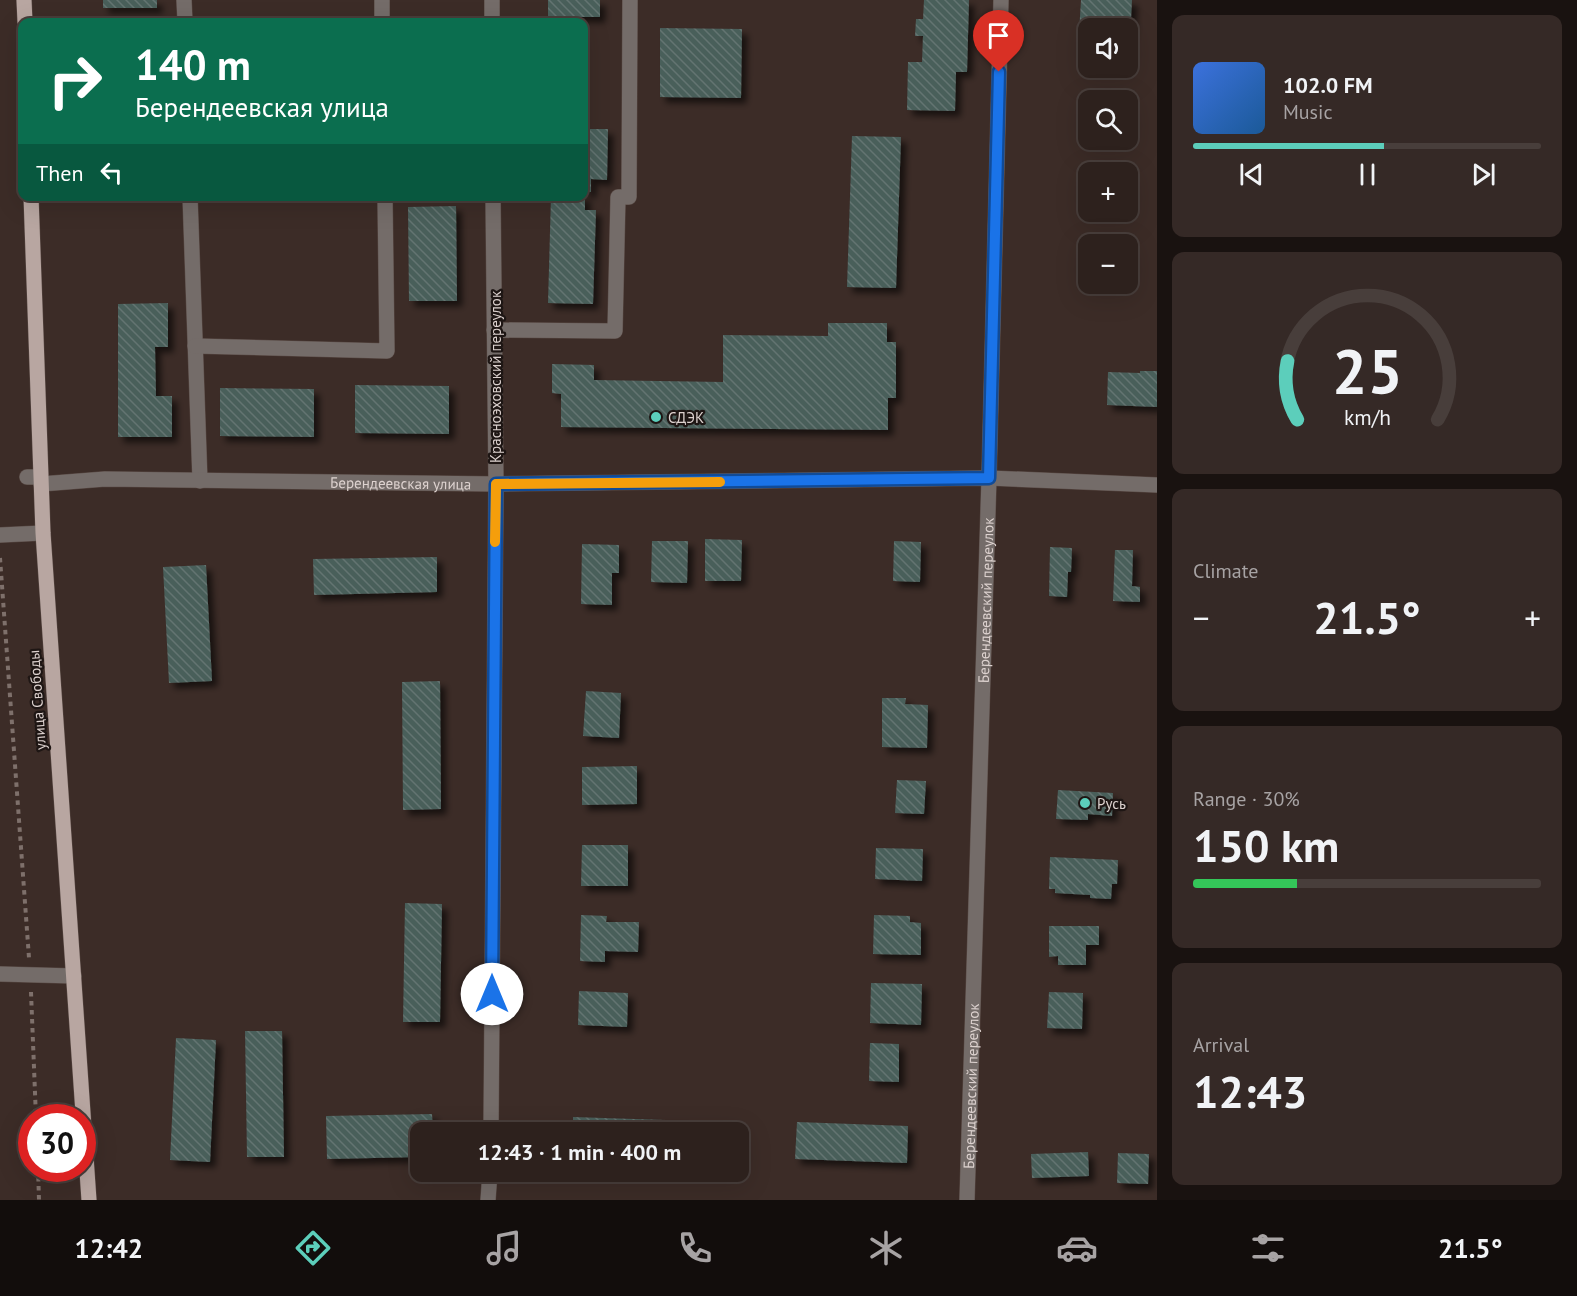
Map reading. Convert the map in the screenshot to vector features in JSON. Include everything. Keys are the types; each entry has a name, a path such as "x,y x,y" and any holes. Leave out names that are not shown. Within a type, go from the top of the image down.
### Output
{"main road":[{"path":"24,0 25,18"},
{"name":"улица Свободы","path":"31,201 36,479 43,533 89,1200"}],"street":[{"path":"184,0 185,18"},
{"path":"382,0 382,18"},
{"path":"492,0 492,18"},
{"path":"494,330 615,331 618,197 629,197 630,0"},
{"name":"Берендеевский переулок","path":"967,1200 1001,0"},
{"path":"190,201 200,481"},
{"path":"195,346 387,351 385,201"},
{"name":"Красноэховский переулок","path":"491,1122 496,484 493,201"},
{"name":"Берендеевская улица","path":"36,479 496,484 989,478 1157,485"},
{"path":"0,535 43,533"},
{"path":"0,974 74,976"},
{"path":"488,1200 489,1182"}],"path":[{"path":"0,558 30,974 35,1104"},
{"path":"38,1182 39,1200"}],"building":[{"path":"103,0 157,0 157,8 103,8"},
{"path":"548,0 600,0 600,17 548,18"},
{"path":"924,0 969,0 967,72 956,72 955,111 907,110 908,62 922,62 923,36 915,36 916,19 923,19"},
{"path":"1081,0 1132,0 1131,18 1080,18"},
{"path":"660,28 742,29 741,98 660,97"},
{"path":"588,129 608,129 607,180 591,179 591,192 588,192"},
{"path":"852,136 901,137 896,288 847,287"},
{"path":"551,201 585,201 585,210 596,210 593,304 548,303"},
{"path":"456,206 457,301 409,301 408,207"},
{"path":"168,303 168,347 155,347 156,396 172,396 172,437 118,437 118,304"},
{"path":"828,323 887,323 887,342 896,342 896,398 888,398 888,430 561,427 561,394 552,393 552,364 594,365 594,380 723,382 723,335 828,336"},
{"path":"1140,371 1157,371 1157,407 1107,405 1108,372 1140,373"},
{"path":"355,385 449,386 449,434 355,433"},
{"path":"220,388 314,389 314,437 220,436"},
{"path":"705,539 742,540 741,581 705,581"},
{"path":"652,541 688,541 687,583 651,582"},
{"path":"894,541 921,542 920,582 893,581"},
{"path":"582,544 619,545 619,573 612,573 612,605 581,604"},
{"path":"1050,547 1072,548 1067,597 1049,596"},
{"path":"1115,550 1133,550 1132,586 1140,587 1140,602 1113,601"},
{"path":"437,557 437,592 314,595 313,559"},
{"path":"206,565 212,681 169,683 163,567"},
{"path":"440,681 441,809 403,810 402,682"},
{"path":"586,691 621,693 619,738 583,736"},
{"path":"882,698 906,698 905,704 928,705 927,748 882,747"},
{"path":"637,766 637,804 582,805 582,767"},
{"path":"897,780 926,781 924,814 895,813"},
{"name":"Русь","path":"1058,790 1113,793 1112,816 1088,814 1088,820 1056,819"},
{"path":"582,845 628,845 628,886 581,886"},
{"path":"876,848 923,849 922,881 875,879"},
{"path":"1050,857 1118,860 1117,884 1112,884 1111,899 1055,893 1055,889 1049,889"},
{"path":"405,903 442,904 440,1022 403,1022"},
{"path":"581,915 607,916 606,922 639,922 638,952 605,951 605,962 580,961"},
{"path":"874,915 910,916 910,922 921,923 921,955 873,954"},
{"path":"1049,926 1099,926 1099,945 1086,945 1086,965 1058,965 1058,956 1049,957"},
{"path":"871,983 922,984 921,1025 870,1023"},
{"path":"579,991 628,993 627,1027 578,1025"},
{"path":"1049,992 1083,993 1082,1029 1047,1028"},
{"path":"245,1031 282,1031 284,1157 247,1157"},
{"path":"176,1038 216,1040 210,1162 170,1160"},
{"path":"870,1043 899,1044 899,1082 869,1081"},
{"path":"432,1114 432,1122 410,1122 410,1157 327,1159 326,1116"},
{"path":"573,1117 696,1121 696,1122 573,1122"},
{"path":"797,1122 908,1126 907,1163 795,1159"},
{"path":"1088,1152 1089,1176 1032,1178 1031,1154"},
{"path":"1118,1153 1149,1154 1148,1184 1117,1183"}],"slow traffic":[{"path":"495,542 496,484 720,482"}],"place":[{"name":"СДЭК","path":"656,417"},
{"name":"Русь","path":"1085,803"}],"route":[{"path":"492,994 496,484 989,478 999,72"}]}
